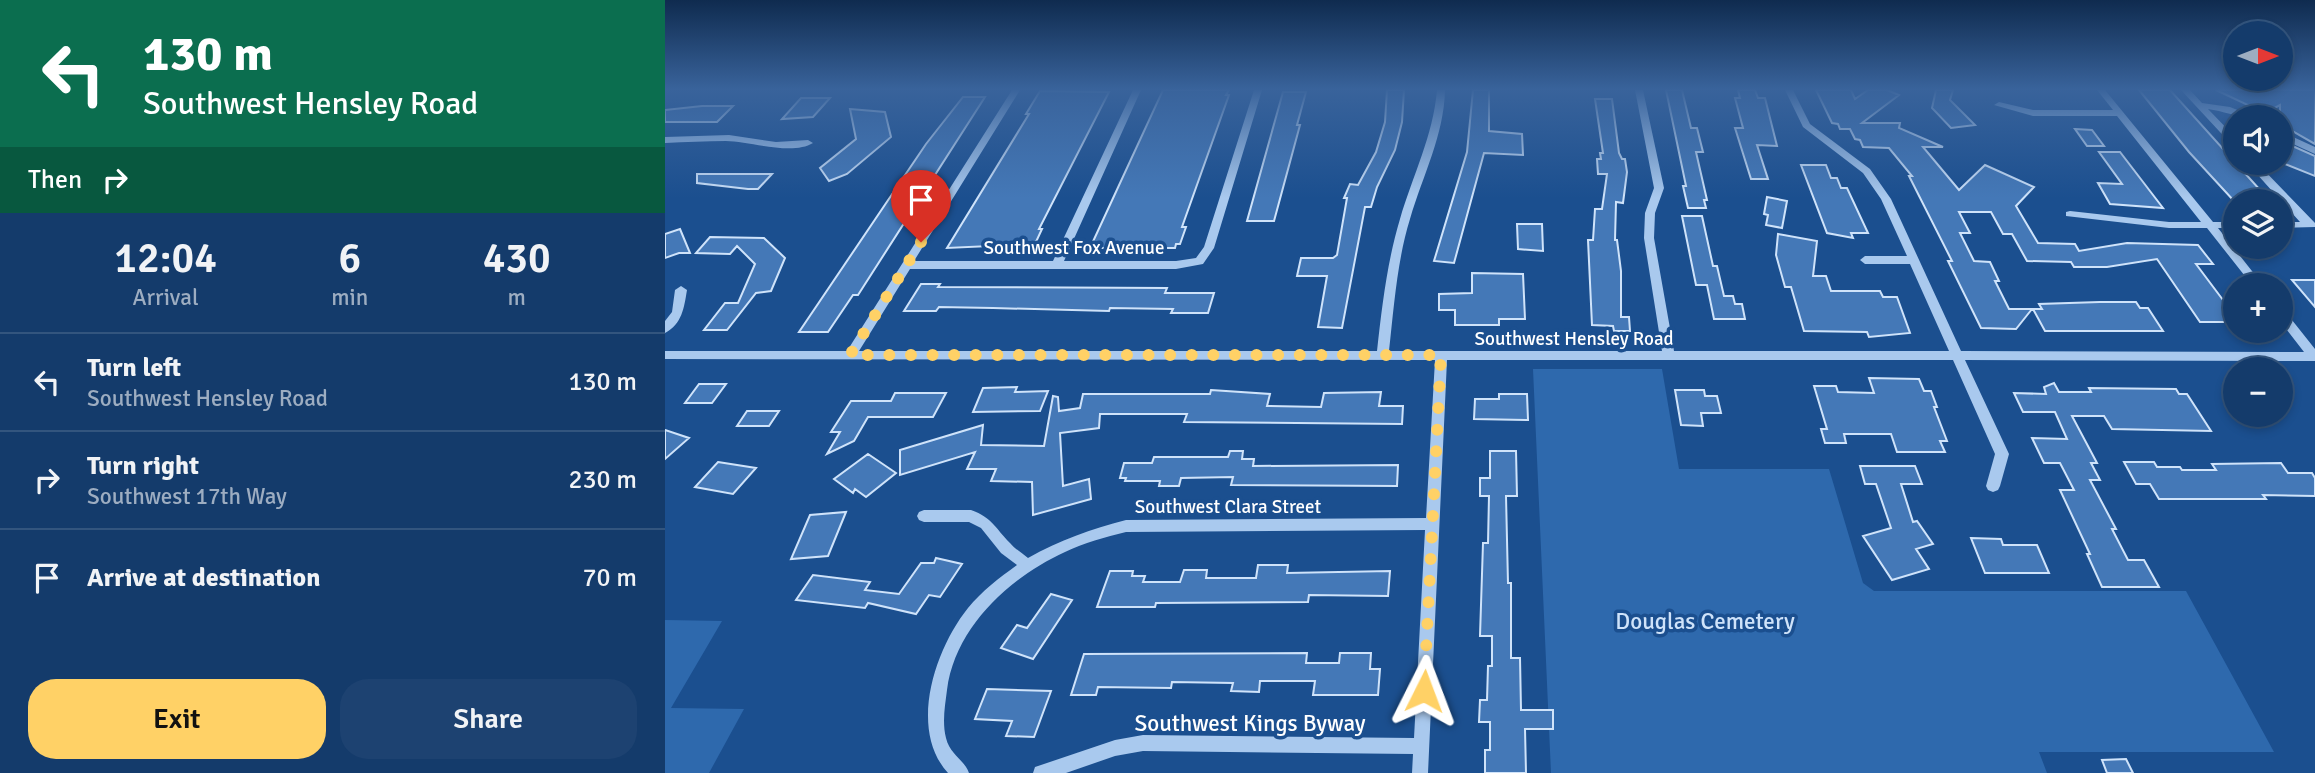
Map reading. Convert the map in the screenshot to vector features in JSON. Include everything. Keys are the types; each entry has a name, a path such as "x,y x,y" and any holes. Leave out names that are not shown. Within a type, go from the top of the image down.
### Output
{"street":[{"path":"850,355 994,126"},
{"path":"1056,265 1120,126"},
{"path":"1199,261 1209,248 1247,126"},
{"path":"1383,355 1397,250 1406,216 1433,142 1435,126"},
{"path":"1646,126 1658,188 1650,214 1649,238 1669,355"},
{"path":"1807,126 1857,163 1876,181 2002,454 1993,486"},
{"path":"2131,126 2249,273"},
{"path":"665,140 729,138 776,145 808,143"},
{"path":"2293,140 2315,151"},
{"path":"2264,175 2312,225"},
{"path":"2070,214 2142,223 2223,225"},
{"path":"2293,225 2312,225"},
{"path":"1865,260 1914,260"},
{"name":"Southwest Fox Avenue","path":"907,265 1176,265 1199,261"},
{"path":"665,329 678,313 681,290"},
{"path":"2293,329 2315,357"},
{"name":"Southwest Hensley Road","path":"665,355 2315,357"},
{"path":"1420,773 1441,355"},
{"path":"924,516 971,516 986,524 1006,549 1026,564 982,603 958,638 941,675 936,700 940,748 953,768 961,773"},
{"name":"Southwest Clara Street","path":"1026,564 1079,538 1126,526 1432,524"},
{"name":"Southwest Kings Byway","path":"1041,773 1115,748 1143,743 1421,746"}],"green space":[{"name":"Douglas Cemetery","path":"1533,369 1662,369 1679,469 1829,469 1863,583 1874,591 2186,591 2274,752 2039,752 2047,773 1551,773"},
{"path":"665,620 722,621 671,708 744,709 709,773 665,773"}],"building":[{"path":"853,126 888,126 891,137 847,174 829,181 820,168 856,139"},
{"path":"940,126 966,126 858,295 853,295 828,332 799,332"},
{"path":"1022,126 1092,126 1039,229 1042,229 1035,244 947,248"},
{"path":"1146,126 1218,126 1182,227 1186,227 1180,244 1176,244 1175,248 1090,248"},
{"path":"1273,126 1300,126 1274,221 1247,221"},
{"path":"1384,126 1401,126 1395,150 1377,187 1371,207 1365,207 1342,328 1318,327 1327,276 1297,276 1301,258 1333,258 1337,255 1347,198 1344,198 1350,184 1358,185 1376,152"},
{"path":"1470,126 1489,126 1489,131 1522,134 1523,155 1484,153 1454,263 1434,261 1467,152"},
{"path":"1599,126 1616,126 1619,153 1622,159 1625,159 1627,172 1623,203 1616,202 1615,240 1621,271 1621,317 1629,317 1630,331 1614,331 1613,326 1592,325 1588,240 1593,240 1595,209 1602,209 1607,174 1598,174 1597,159 1601,159 1600,153 1603,153"},
{"path":"1674,126 1697,128 1703,152 1696,152 1707,200 1704,200 1706,208 1688,208 1683,186 1686,186"},
{"path":"1772,126 1777,146 1757,145 1768,179 1751,179 1735,128"},
{"path":"1839,126 1899,126 1943,147 1923,147 1959,190 1985,165 2034,187 2016,206 2038,243 2075,244 2079,251 2127,243 2198,245 2213,264 2196,264 2223,300 2223,322 2200,322 2157,259 2107,267 2074,267 2071,262 2027,261 2012,234 2003,234 1991,212 1959,212 1970,233 1960,233 1974,261 1990,262 1999,281 1995,281 2009,309 2032,309 2016,329 1981,328 1948,261 1952,261 1909,176 1912,176 1889,148 1863,147 1850,129 1840,129"},
{"path":"2168,126 2202,126 2223,149 2223,175 2247,175 2259,189 2223,189"},
{"path":"2293,126 2315,126 2315,144 2293,131"},
{"path":"2075,129 2092,130 2104,146 2087,146"},
{"path":"2293,146 2315,156 2315,176 2293,167"},
{"path":"2099,152 2120,152 2163,208 2110,204 2098,183 2122,184"},
{"path":"1801,165 1826,165 1831,178 1837,178 1841,188 1847,188 1868,233 1851,233 1853,238 1827,233"},
{"path":"697,174 772,174 758,189 748,189 697,183"},
{"path":"1767,197 1787,201 1782,228 1766,225 1768,215 1764,214"},
{"path":"1682,216 1702,216 1713,266 1717,266 1724,296 1733,296 1735,304 1742,304 1745,319 1714,319 1707,285 1696,285"},
{"path":"1517,224 1542,224 1543,251 1518,249"},
{"path":"680,229 690,253 679,253 665,258 665,234"},
{"path":"1778,234 1817,241 1813,276 1826,276 1831,291 1880,291 1883,297 1897,297 1910,333 1869,337 1867,332 1804,331 1791,287 1785,287 1776,255"},
{"path":"710,237 764,238 785,258 771,291 756,293 727,330 704,330 725,303 738,303 755,264 737,246 730,254 696,253"},
{"path":"1472,273 1523,274 1525,319 1499,319 1499,325 1455,325 1455,310 1439,310 1439,294 1472,293"},
{"path":"2293,280 2315,280 2315,307 2293,281"},
{"path":"921,284 940,284 938,287 1167,288 1165,293 1214,293 1208,313 1171,313 1173,309 1110,308 1109,311 939,307 936,311 904,311"},
{"path":"2136,302 2140,308 2148,308 2163,331 2045,331 2033,309 2042,309 2039,304"},
{"path":"1869,378 1919,379 1924,391 1931,391 1937,407 1934,407 1947,441 1940,441 1945,452 1897,452 1891,434 1844,434 1846,443 1825,443 1821,429 1827,429 1814,386 1836,386 1838,392 1874,393"},
{"path":"2054,383 2059,392 2091,392 2089,388 2176,389 2179,394 2187,394 2211,431 2112,429 2104,416 2072,416 2097,463 2091,463 2100,480 2090,480 2116,529 2112,529 2128,560 2144,560 2159,587 2102,587 2087,554 2090,554 2060,490 2074,490 2060,463 2044,463 2032,438 2067,439 2055,412 2023,412 2014,393 2046,394 2044,387"},
{"path":"699,384 726,384 712,403 685,403"},
{"path":"1017,387 1015,392 1048,391 1040,411 973,412 983,388"},
{"path":"1211,390 1270,394 1267,406 1321,407 1324,393 1381,392 1379,406 1403,406 1402,424 1184,422 1187,414 1100,414 1099,428 1060,433 1063,486 1089,479 1091,499 1033,515 1032,482 991,481 996,469 967,469 975,452 900,475 900,450 983,425 981,445 1044,446 1053,396 1058,397 1059,411 1080,408 1083,394 1210,394"},
{"path":"1675,390 1704,390 1705,396 1717,396 1721,413 1701,413 1703,426 1681,425"},
{"path":"895,393 946,393 933,417 868,417 854,441 827,454 840,432 831,432 851,401 891,401"},
{"path":"1499,394 1527,394 1528,420 1474,419 1475,399 1499,399"},
{"path":"747,411 779,411 769,426 737,426"},
{"path":"665,430 689,438 665,459"},
{"path":"1230,451 1243,451 1242,459 1254,459 1253,466 1398,465 1397,486 1231,485 1233,477 1181,478 1179,486 1159,486 1160,481 1125,481 1126,478 1120,478 1124,463 1152,463 1154,457 1228,457"},
{"path":"1490,451 1516,451 1517,496 1506,496 1508,583 1511,583 1511,658 1520,658 1521,710 1553,710 1553,729 1525,729 1526,773 1485,773 1485,750 1490,750 1490,722 1479,722 1480,700 1487,700 1488,666 1492,666 1492,636 1480,636 1483,543 1488,543 1489,496 1480,496 1480,478 1490,478"},
{"path":"868,454 896,473 866,497 855,489 853,493 834,479"},
{"path":"718,462 756,468 733,494 695,487"},
{"path":"2124,462 2154,462 2157,467 2180,467 2182,470 2216,470 2212,464 2281,463 2288,473 2312,473 2315,478 2315,496 2159,499 2150,484 2136,484"},
{"path":"1860,466 1915,466 1922,484 1901,484 1913,522 1917,521 1933,544 1916,549 1929,569 1892,580 1863,536 1891,528 1876,484 1865,484"},
{"path":"846,512 828,556 791,559 810,515"},
{"path":"1971,538 2001,539 2003,545 2037,545 2049,573 1985,573"},
{"path":"936,558 962,564 940,597 929,595 916,614 868,603 865,608 796,600 813,575 870,582 865,590 899,594 921,563 934,563"},
{"path":"1258,565 1288,565 1287,573 1390,571 1388,596 1309,595 1308,602 1156,603 1155,607 1097,607 1110,571 1133,571 1132,576 1145,576 1143,582 1180,582 1184,570 1207,570 1206,578 1256,578"},
{"path":"1051,594 1072,600 1033,659 1001,648 1017,625 1027,628"},
{"path":"1307,653 1306,663 1339,663 1340,653 1371,653 1370,669 1380,669 1378,695 1313,695 1315,681 1260,681 1259,692 1231,691 1233,683 1172,682 1171,688 1098,687 1096,695 1071,695 1084,654"},
{"path":"987,689 1051,691 1034,737 1006,736 1012,721 975,719"},
{"path":"2126,759 2133,773 2107,773 2102,760"}],"route":[{"path":"921,242 850,355 1441,355 1424,691"}]}
